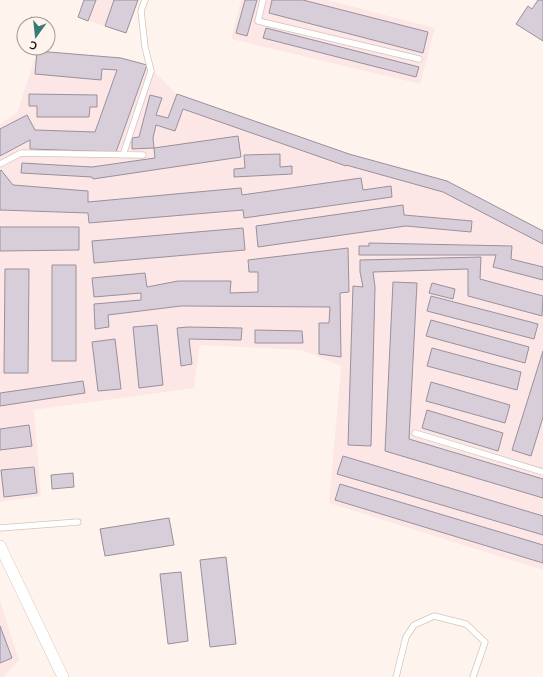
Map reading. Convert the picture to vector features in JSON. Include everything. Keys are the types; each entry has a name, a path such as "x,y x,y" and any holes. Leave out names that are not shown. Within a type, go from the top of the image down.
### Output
{"street":[{"path":"0,546 63,677"}],"lane":[{"path":"123,155 151,71 145,47 141,11 145,0"},
{"path":"263,0 258,21 418,60"},
{"path":"0,164 21,153 143,155"},
{"path":"415,433 543,472"},
{"path":"0,528 78,522"},
{"path":"396,677 406,637 414,625 434,616 466,624 485,642 473,677"}],"shaded area":[{"path":"84,0 138,0 126,33 78,17"},
{"path":"241,0 327,0 435,28 420,84 231,39"},
{"path":"56,53 147,65 177,94 349,154 447,181 543,231 543,570 329,503 341,366 301,350 200,345 194,388 34,410 41,496 0,502 0,124 17,113 35,56 56,56"},
{"path":"0,601 19,660 4,677 0,677"}],"building":[{"path":"84,0 96,0 88,21 78,17"},
{"path":"114,0 138,0 126,33 105,26"},
{"path":"245,0 257,0 247,36 236,33"},
{"path":"272,0 303,0 428,32 423,53 269,13"},
{"path":"538,0 543,0 543,41 516,24 528,6 532,9"},
{"path":"266,28 419,67 416,77 263,38"},
{"path":"56,53 121,58 147,65 116,152 30,149 30,140 0,156 0,129 27,115 35,130 95,132 117,70 102,69 101,80 35,74 37,56 56,56"},
{"path":"29,94 97,95 97,107 90,107 89,117 37,117 37,106 29,106"},
{"path":"177,94 349,154 447,181 543,231 543,244 443,192 346,166 183,109 175,131 156,125 153,138 154,148 132,149 132,138 139,137 150,95 162,98 156,115 168,118"},
{"path":"238,136 241,157 93,179 92,177 21,173 22,163 92,167 155,158 154,148"},
{"path":"280,154 280,167 292,166 292,174 234,177 234,169 245,168 244,155"},
{"path":"1,170 13,185 88,191 88,202 241,188 242,195 361,178 363,190 391,186 392,197 244,218 243,210 89,223 88,213 0,210"},
{"path":"403,205 404,215 472,221 471,232 406,226 258,247 256,226"},
{"path":"0,227 79,227 79,250 0,251"},
{"path":"243,228 245,250 94,263 92,241"},
{"path":"369,243 512,246 511,259 543,267 543,280 493,267 496,255 359,255 359,246 369,246"},
{"path":"348,248 349,292 340,293 341,357 319,354 319,323 329,323 330,307 181,306 108,315 109,327 95,329 94,304 141,300 141,293 94,297 92,278 145,273 147,287 178,281 231,281 230,293 258,292 258,272 249,272 248,260"},
{"path":"481,257 480,279 543,296 542,316 468,296 468,269 373,272 375,287 371,446 348,445 353,286 363,287 360,272 360,260"},
{"path":"52,265 76,265 76,361 52,361"},
{"path":"5,269 29,269 28,373 4,373"},
{"path":"393,282 417,283 409,439 543,479 543,498 385,451"},
{"path":"432,283 455,289 453,299 429,293"},
{"path":"431,296 538,324 534,339 427,311"},
{"path":"431,320 529,347 525,363 426,336"},
{"path":"157,325 163,385 139,388 133,327"},
{"path":"177,328 242,328 241,340 189,339 192,364 181,366"},
{"path":"255,330 302,331 303,343 255,343"},
{"path":"115,339 121,389 98,391 92,342"},
{"path":"432,348 521,372 517,390 427,366"},
{"path":"543,351 543,417 531,456 512,450"},
{"path":"83,381 85,393 0,406 0,393"},
{"path":"431,382 510,405 505,423 426,401"},
{"path":"427,410 503,433 498,451 422,428"},
{"path":"29,425 32,446 0,450 0,429"},
{"path":"343,456 543,516 543,535 337,474"},
{"path":"34,467 37,493 4,497 1,470"},
{"path":"73,473 74,487 52,489 51,475"},
{"path":"340,484 543,545 543,563 335,500"},
{"path":"169,518 174,545 105,556 100,529"},
{"path":"226,557 236,644 210,647 200,560"},
{"path":"181,572 188,641 168,644 160,574"},
{"path":"0,626 12,658 0,663"}]}
